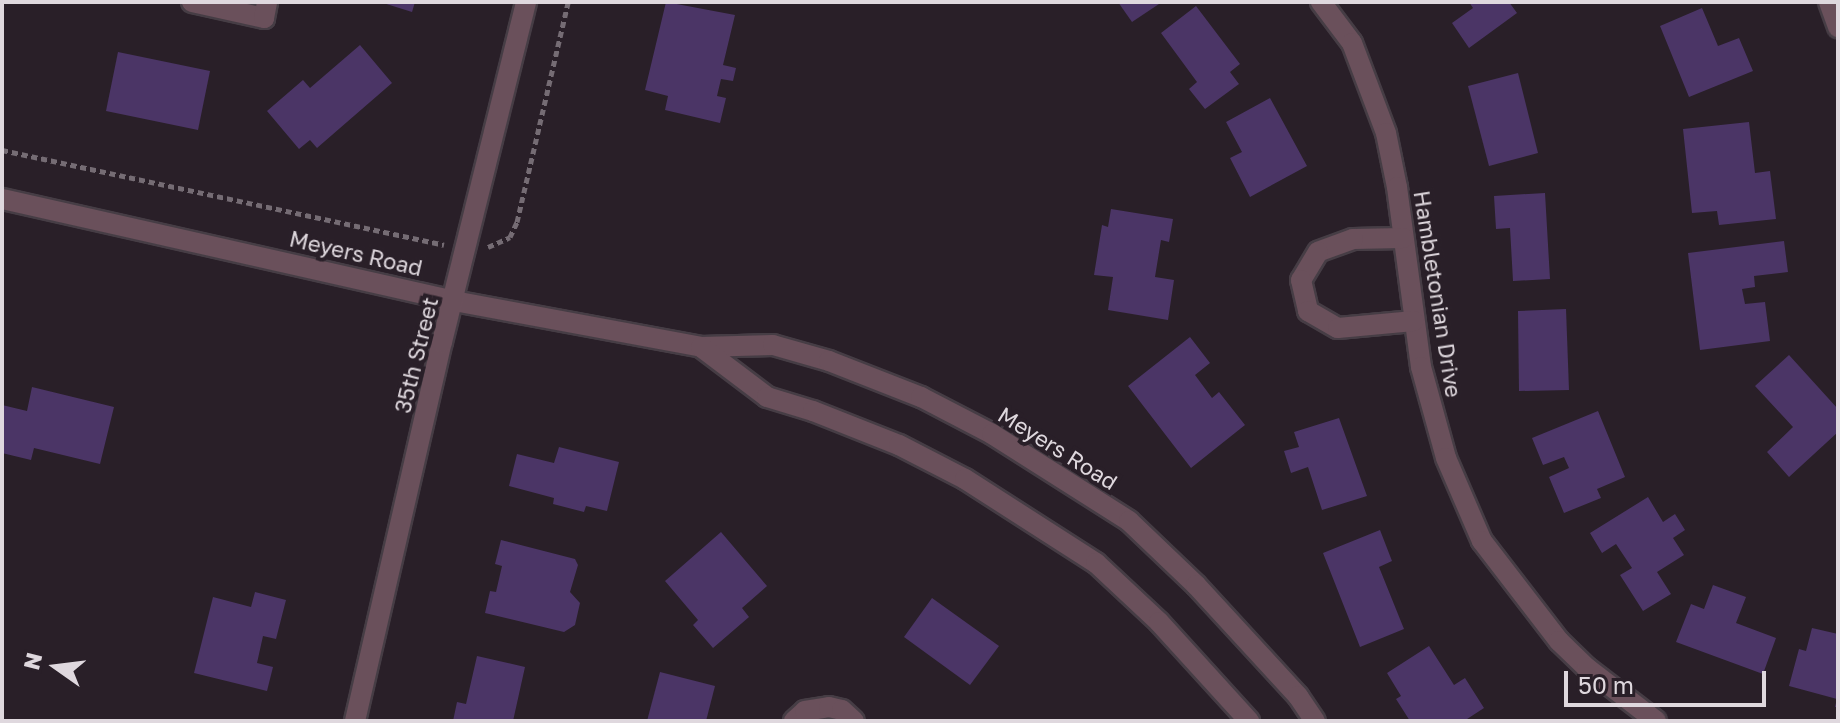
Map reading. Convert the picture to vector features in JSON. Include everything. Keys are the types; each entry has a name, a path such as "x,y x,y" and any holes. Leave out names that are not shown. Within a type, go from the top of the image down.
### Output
{"street":[{"path":"192,2 264,18 267,2"},
{"name":"35th Street","path":"355,721 526,2"},
{"name":"Hambletonian Drive","path":"1321,2 1352,43 1371,88 1392,160 1414,321 1434,422 1482,541 1559,641 1587,668 1656,721"},
{"path":"1829,2 1838,27"},
{"name":"Meyers Road","path":"2,199 454,301 701,347 773,345 829,361 921,397 992,434 1129,521 1196,585 1298,696 1315,721"},
{"path":"1403,238 1353,239 1318,252 1301,280 1308,311 1338,328 1414,321"},
{"name":"Meyers Road","path":"701,347 767,397 813,411 899,445 965,479 1096,563 1159,622 1249,721"},
{"path":"794,721 805,711 829,707 842,710 854,721"}],"path":[{"path":"2,150 467,251 488,247 510,237 514,231 568,2"}],"building":[{"path":"380,2 415,2 412,12"},
{"path":"666,2 735,15 723,65 736,68 733,81 721,79 717,96 726,98 720,123 665,110 668,96 645,90"},
{"path":"1118,2 1162,2 1132,22"},
{"path":"1469,2 1509,2 1517,13 1469,48 1452,23 1473,8"},
{"path":"1196,6 1240,64 1230,72 1239,84 1205,109 1189,89 1197,82 1161,33"},
{"path":"1702,8 1718,46 1739,38 1753,71 1689,97 1660,26"},
{"path":"360,45 392,83 317,148 310,140 299,149 267,111 303,80 310,88"},
{"path":"118,52 210,71 198,130 106,111"},
{"path":"1518,73 1538,153 1489,166 1468,86"},
{"path":"1270,98 1307,166 1250,197 1230,158 1242,152 1226,122"},
{"path":"1749,122 1755,173 1770,171 1776,219 1719,225 1717,211 1692,213 1683,129"},
{"path":"1545,193 1550,279 1513,281 1510,228 1496,229 1494,196"},
{"path":"1111,209 1173,219 1169,242 1161,240 1155,277 1174,280 1168,320 1108,310 1113,277 1094,275 1102,225 1108,227"},
{"path":"1784,241 1788,272 1754,276 1755,287 1742,289 1745,304 1765,302 1770,341 1700,350 1688,253"},
{"path":"1566,309 1569,390 1519,391 1518,311"},
{"path":"1190,337 1210,363 1195,375 1212,398 1219,392 1245,425 1191,468 1128,386"},
{"path":"1789,355 1838,409 1838,432 1789,477 1767,452 1793,427 1755,386"},
{"path":"32,387 114,407 100,464 34,448 31,460 2,453 2,405 27,411"},
{"path":"1598,411 1625,477 1597,489 1601,498 1564,513 1549,477 1569,468 1564,457 1543,465 1532,438"},
{"path":"1339,418 1367,496 1322,510 1308,467 1291,473 1284,451 1299,447 1294,432"},
{"path":"559,447 619,462 607,511 586,506 584,512 553,504 554,498 509,486 517,454 554,463"},
{"path":"1648,497 1663,522 1675,514 1685,530 1673,538 1684,555 1657,572 1671,594 1643,611 1620,575 1632,568 1616,544 1602,553 1590,533"},
{"path":"1380,530 1392,561 1379,567 1404,629 1360,647 1323,553"},
{"path":"721,532 767,586 742,608 749,617 713,648 693,625 698,620 665,581"},
{"path":"501,540 575,559 578,565 570,592 580,603 575,625 564,632 485,613 490,591 496,592 502,566 495,564"},
{"path":"1713,585 1746,597 1736,623 1776,638 1763,674 1676,642 1691,604 1704,609"},
{"path":"255,592 286,600 276,639 263,636 257,663 273,667 267,691 194,673 213,597 251,607"},
{"path":"932,598 999,646 970,685 904,637"},
{"path":"1812,628 1838,634 1838,707 1835,707 1837,699 1789,686 1799,649 1806,651"},
{"path":"1429,646 1454,685 1465,678 1484,708 1464,721 1410,721 1396,699 1401,696 1387,673"},
{"path":"477,656 525,667 513,721 453,721 457,702 466,704"},
{"path":"660,672 715,686 706,721 647,721"}]}
